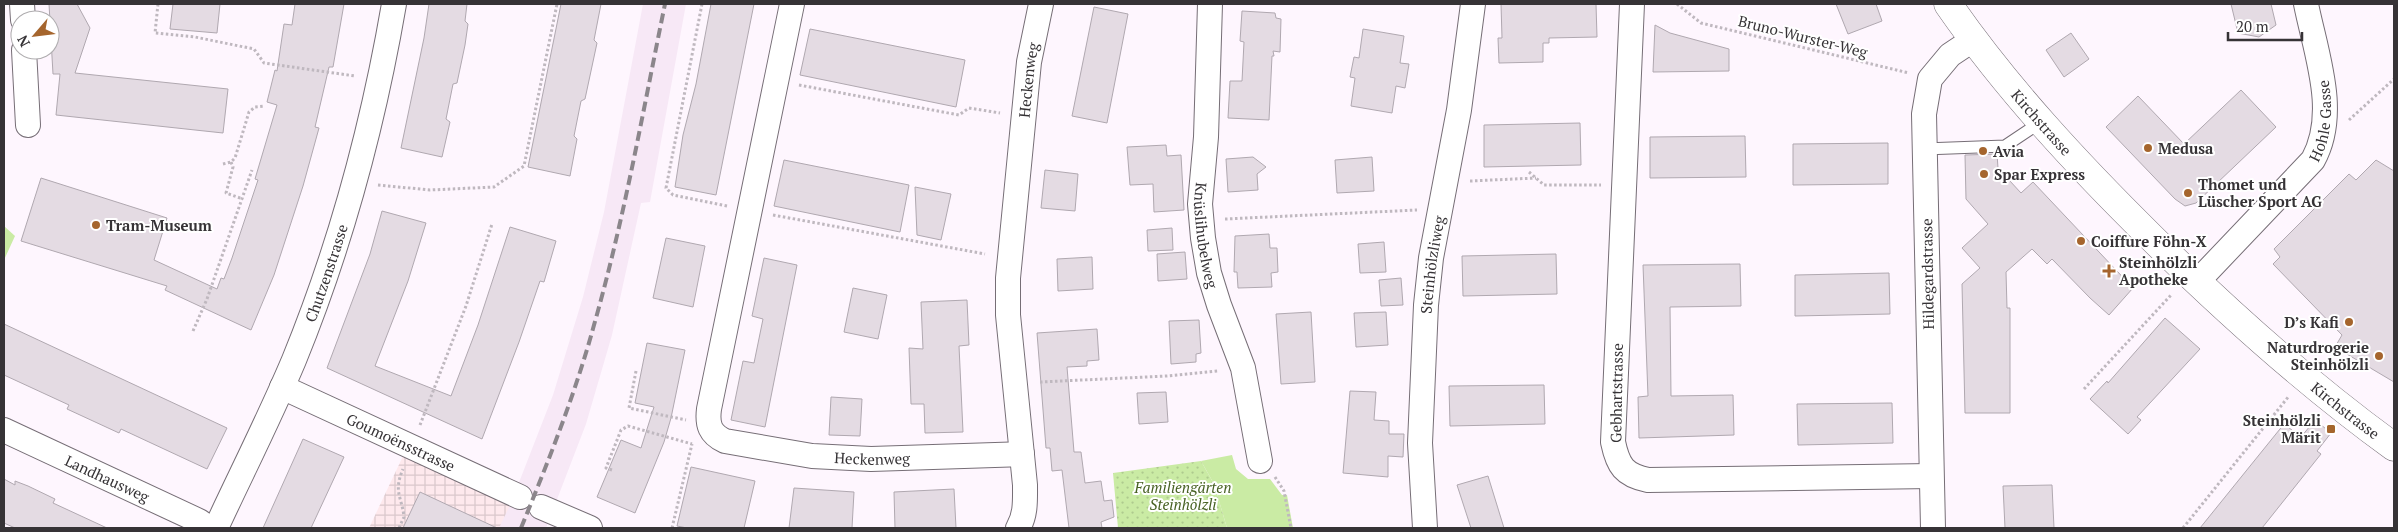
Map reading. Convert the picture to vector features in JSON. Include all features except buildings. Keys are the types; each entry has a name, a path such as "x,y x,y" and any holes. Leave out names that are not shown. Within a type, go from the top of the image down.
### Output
{"street":[{"name":"Chutzenstrasse","path":"216,528 282,388 333,253 353,192 381,81 394,4"},
{"path":"708,425 709,409 792,4"},
{"name":"Heckenweg","path":"708,425 715,436 725,441 812,456 870,459 1022,454 1008,315 1008,278 1029,62 1040,4"},
{"name":"Knüslihubelweg","path":"1210,4 1206,137 1200,204 1203,238 1209,273 1243,368 1260,461"},
{"name":"Steinhölzliweg","path":"1424,528 1420,443 1421,379 1431,258 1462,91 1473,4"},
{"name":"Gebhartstrasse","path":"1632,4 1613,442 1616,459 1634,477 1648,480 1931,476"},
{"name":"Kirchstrasse","path":"1948,4 1974,40 2041,122 2102,189 2193,278 2304,378 2394,448"},
{"name":"Hohle Gasse","path":"2193,278 2313,160 2321,145 2326,114 2324,89 2306,4"},
{"path":"1930,79 1950,55 1974,40"},
{"path":"25,60 28,125"},
{"name":"Hildegardstrasse","path":"1930,79 1924,114 1924,149 1933,528"},
{"name":"Goumoënsstrasse","path":"282,388 590,528"},
{"name":"Landhausweg","path":"4,430 199,521 209,528"},
{"path":"1018,528 1022,520 1025,504 1022,454"}],"lane":[{"path":"1924,149 2005,146 2041,122"}],"path":[{"path":"158,4 155,33 195,37 254,49 264,63 356,76"},
{"path":"370,185 430,190 494,187 524,166 557,4"},
{"path":"702,4 666,188 672,196 750,211"},
{"name":"Bruno-Wurster-Weg","path":"1677,4 1701,23 1930,79"},
{"path":"2321,145 2394,79"},
{"path":"801,86 959,115 969,108 1003,114"},
{"path":"224,164 231,162 236,154 249,112 255,107 265,106"},
{"path":"231,162 233,167 226,193 243,198"},
{"path":"193,331 207,299 252,170"},
{"path":"1529,172 1544,185 1624,185"},
{"path":"1445,182 1537,178"},
{"path":"1202,220 1440,209"},
{"path":"780,216 976,253"},
{"path":"399,528 404,517 399,501 400,475 449,352 492,224"},
{"path":"2084,389 2193,278"},
{"path":"636,371 629,408 708,425"},
{"path":"1048,382 1167,376 1220,371"},
{"path":"2183,528 2304,378"},
{"path":"612,470 606,468 621,430 628,426 688,443"},
{"path":"672,528 689,455"},
{"path":"1260,461 1284,491 1291,528"}],"shaded area":[{"path":"643,4 686,4 650,202 641,203 612,335 586,424 546,528 369,528 511,503 553,395 583,297 604,212"},
{"path":"404,454 511,503 499,528 369,528"}],"green space":[{"path":"4,226 15,236 4,260"},
{"path":"1232,455 1236,469 1248,479 1270,479 1282,495 1287,495 1293,528 1227,528 1214,484 1201,461"},
{"name":"Familiengärten Steinhölzli","path":"1201,461 1214,484 1227,528 1118,528 1113,473"}],"railway":[{"path":"521,528 570,403 587,351 624,206 665,4"}],"place":[{"name":"Medusa","path":"2148,148"},
{"name":"Avia","path":"1983,151"},
{"name":"Spar Express","path":"1984,174"},
{"name":"Thomet und Lüscher Sport AG","path":"2188,193"},
{"name":"Tram-Museum","path":"96,225"},
{"name":"Coiffure Föhn-X","path":"2081,241"},
{"name":"Steinhölzli Apotheke","path":"2109,271"},
{"name":"D’s Kafi","path":"2349,322"},
{"name":"Naturdrogerie Steinhölzli","path":"2379,356"},
{"name":"Steinhölzli Märit","path":"2331,429"}]}
